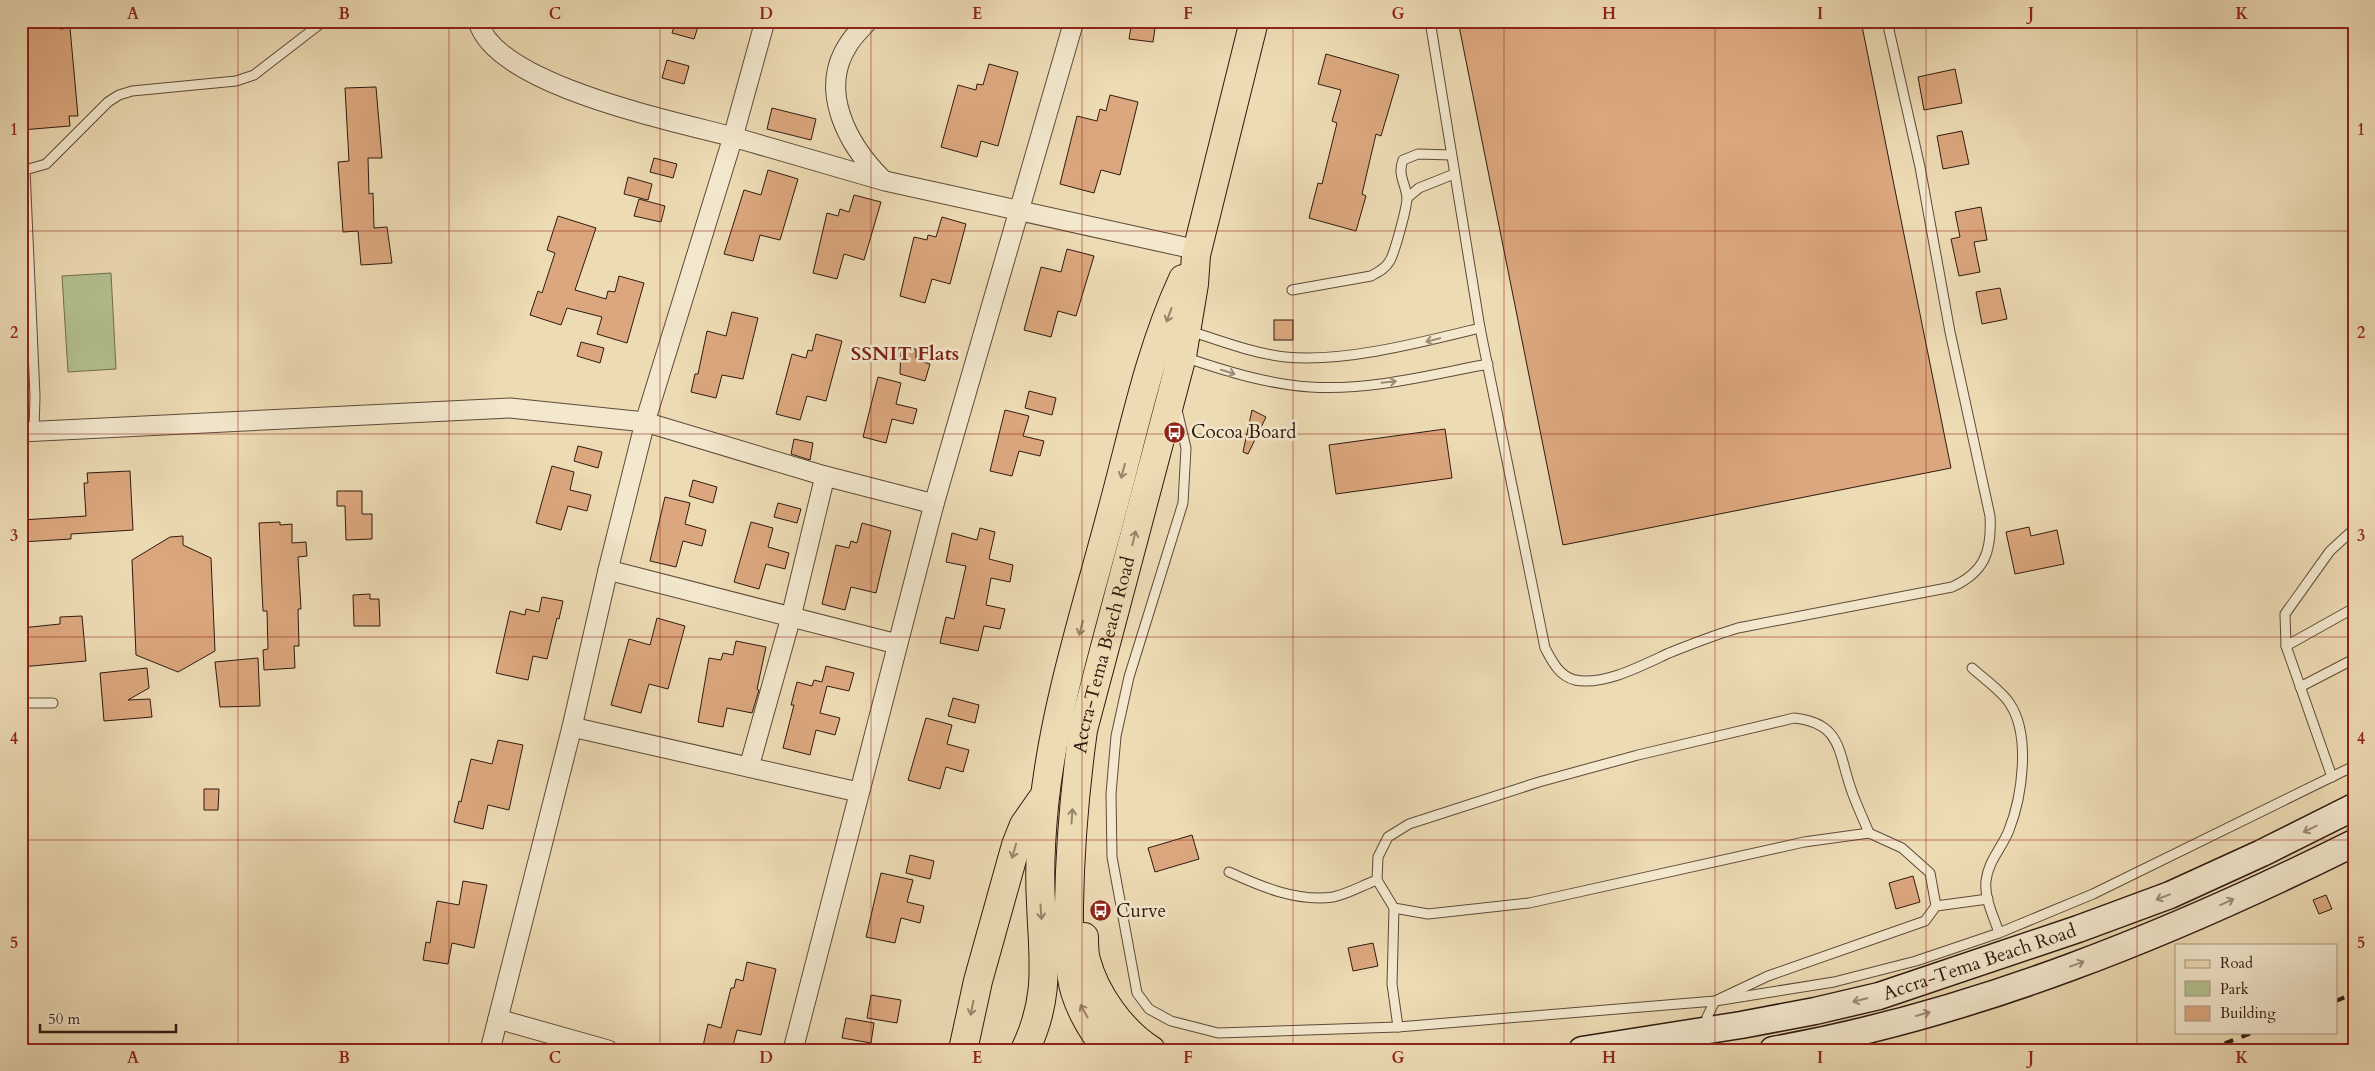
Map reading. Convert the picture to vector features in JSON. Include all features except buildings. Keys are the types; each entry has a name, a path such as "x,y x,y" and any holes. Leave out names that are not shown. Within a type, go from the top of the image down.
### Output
{"main road":[{"name":"Accra-Tema Beach Road","path":"1111,1050 1102,1043 1094,1030 1079,1002 1072,978 1069,934 1070,854 1083,730 1182,356 1197,252 1254,21"},
{"name":"Accra-Tema Beach Road","path":"1025,1050 1036,1026 1043,1000 1041,866 1050,759 1071,664 1150,369 1182,280 1197,252"},
{"path":"963,1050 978,981 1016,845 1024,824 1046,793"},
{"name":"Accra-Tema Beach Road","path":"1582,1050 1707,1040 1878,996 2061,936 2170,895 2354,807"},
{"path":"1773,1050 1822,1041 1887,1024 1988,995 2079,963 2171,927 2354,843"},
{"path":"1070,854 1079,885 1085,959 1096,990 1122,1025 1150,1050"}],"street":[{"path":"478,21 489,44 505,58 577,94 885,181 1021,210 1197,252"},
{"path":"490,1050 572,727 608,570 645,422 733,137 765,21"},
{"path":"868,21 847,46 836,75 837,102 842,125 866,163 885,181"},
{"path":"793,1050 858,792 934,504 1021,210 1074,21"},
{"path":"27,431 510,408 645,422 825,476 934,504"},
{"path":"749,768 791,617 825,476"},
{"path":"608,570 897,644"},
{"path":"572,727 858,792"},
{"path":"498,1019 608,1050"}],"lane":[{"path":"27,431 35,396 23,171 46,164 108,102 119,95 132,91 236,80 254,75 324,21"},
{"path":"1430,21 1480,328 1544,648 1556,669 1574,680 1598,680 1635,669 1714,635 1738,628 1952,587 1966,581 1978,572 1986,555 1991,536 1990,516 1950,332 1920,167 1887,21"},
{"path":"1292,290 1371,276 1382,270 1390,261 1394,252 1407,198 1400,172 1403,160 1418,154 1451,155"},
{"path":"1407,198 1419,188 1454,174"},
{"path":"1187,330 1250,351 1286,357 1321,358 1414,344 1480,328"},
{"path":"1182,356 1241,376 1310,387 1345,387 1408,380 1488,364"},
{"path":"1172,390 1186,448 1183,503 1129,677 1116,736 1111,794 1112,857 1137,993 1150,1009 1171,1021 1218,1033 1398,1026 1715,1000 1834,982 1916,961 1999,933 2093,894 2354,766"},
{"path":"2332,777 2286,646 2285,614 2330,551 2354,529"},
{"path":"2286,646 2354,608"},
{"path":"2300,687 2354,659"},
{"path":"1972,668 2010,704 2020,730 2022,769 2017,807 2008,832 1990,863 1985,882 1988,899 1999,933"},
{"path":"21,703 53,703"},
{"path":"1398,1026 1392,984 1394,908 1377,880 1378,856 1388,837 1409,824 1548,780 1638,755 1794,718 1812,720 1831,732 1842,755 1851,790 1869,833"},
{"path":"1394,908 1428,914 1529,903 1804,842 1869,833 1902,848 1930,872 1936,906"},
{"path":"1229,872 1271,891 1305,897 1334,897 1377,880"},
{"path":"1707,1040 1707,1017 1715,1000 1768,976 1924,920 1936,906 1988,899"}],"green space":[{"path":"111,273 116,369 68,372 62,276"}],"railway":[{"path":"2338,1000 2354,993"},
{"path":"2208,1050 2249,1034"}],"place":[{"name":"Cocoa Board","path":"1175,432"},
{"name":"Curve","path":"1100,911"}],"district":[{"name":"SSNIT Flats","path":"905,353"}]}
